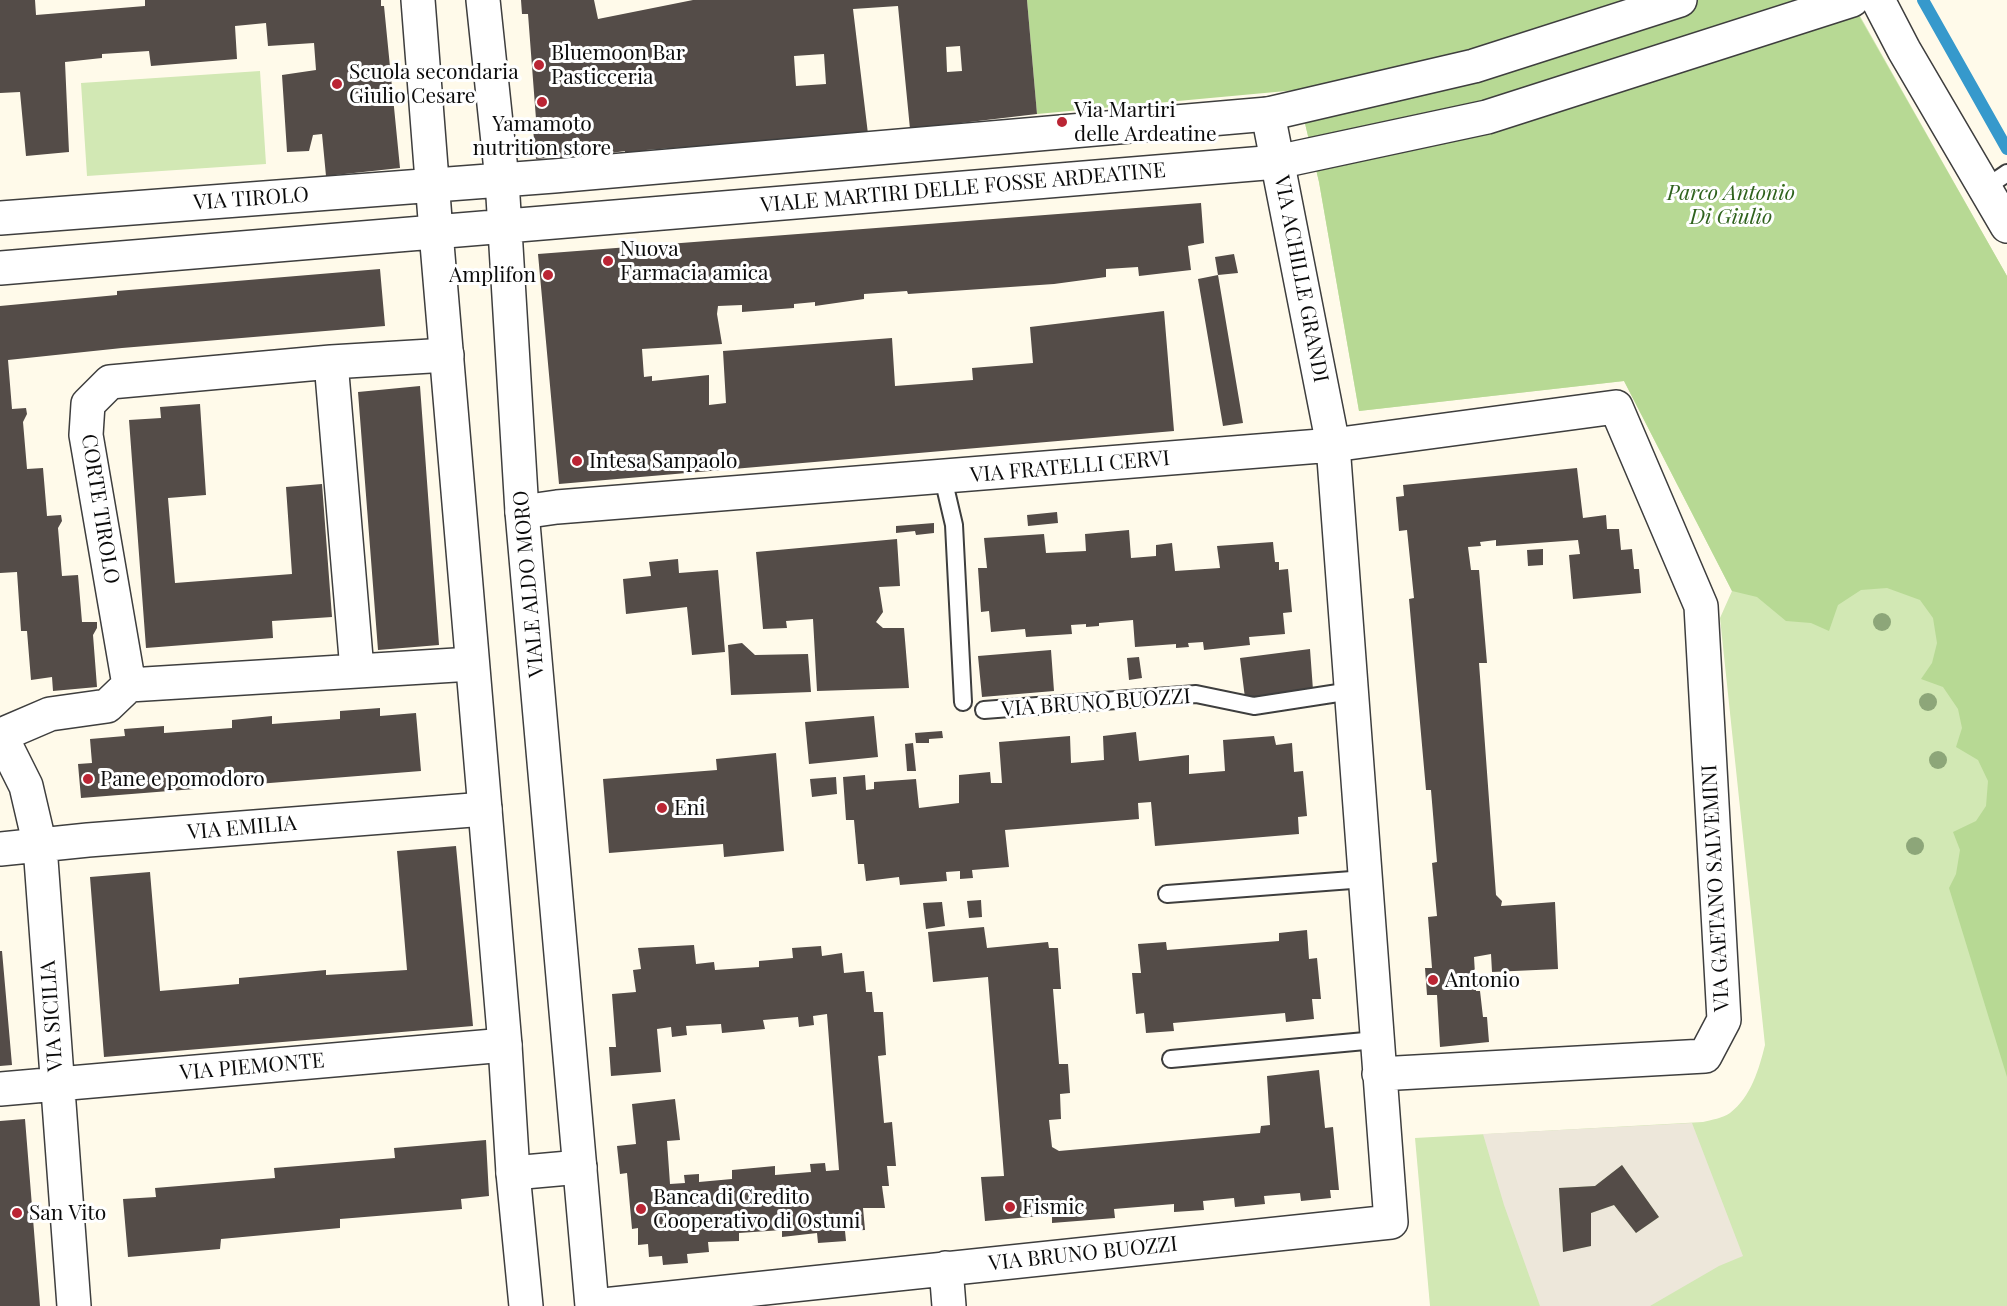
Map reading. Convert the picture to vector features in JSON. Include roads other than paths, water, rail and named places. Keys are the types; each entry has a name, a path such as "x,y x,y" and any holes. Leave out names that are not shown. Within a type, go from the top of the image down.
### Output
{"street":[{"path":"418,0 505,1045 522,1306"},
{"name":"VIALE ALDO MORO","path":"483,0 502,180 522,512 593,1306"},
{"path":"502,180 1268,114 1474,66 1680,0"},
{"name":"VIALE MARTIRI DELLE FOSSE ARDEATINE","path":"436,232 1277,162 1487,117 1852,0"},
{"path":"1878,0 1904,50 1998,179 2007,226"},
{"name":"VIA ACHILLE GRANDI","path":"1268,114 1334,445"},
{"name":"VIA TIROLO","path":"0,218 502,180"},
{"path":"0,268 436,232"},
{"name":"CORTE TIROLO","path":"129,685 86,435 88,404 110,382 331,362 447,355"},
{"path":"331,362 357,670"},
{"name":"VIA FRATELLI CERVI","path":"522,512 556,507 943,478 1334,445 1616,407"},
{"name":"VIA GAETANO SALVEMINI","path":"1379,1074 1705,1056 1724,1020 1701,606 1616,407"},
{"name":"VIA BRUNO BUOZZI","path":"593,1306 1391,1222 1334,445"},
{"path":"0,735 50,714 107,705 129,685 472,664"},
{"name":"VIA SICILIA","path":"0,735 26,786 40,846 74,1306"},
{"name":"VIA EMILIA","path":"0,849 484,809"},
{"name":"VIA PIEMONTE","path":"0,1089 505,1045"},
{"path":"513,1173 580,1167"},
{"path":"946,1268 949,1306"}],"lane":[{"path":"943,478 954,525 963,702"},
{"name":"VIA BRUNO BUOZZI","path":"984,710 1196,694 1254,706 1351,691"},
{"path":"1167,894 1365,879"},
{"path":"1171,1059 1376,1040"}],"waterway":[{"path":"1923,0 2007,149"}],"place":[{"name":"Bluemoon Bar Pasticceria","path":"539,65"},
{"name":"Scuola secondaria Giulio Cesare","path":"337,84"},
{"name":"Yamamoto nutrition store","path":"542,102"},
{"name":"Via Martiri delle Ardeatine","path":"1062,122"},
{"name":"Nuova Farmacia amica","path":"608,261"},
{"name":"Amplifon","path":"548,275"},
{"name":"Intesa Sanpaolo","path":"577,461"},
{"name":"Pane e pomodoro","path":"88,779"},
{"name":"Eni","path":"662,808"},
{"name":"Antonio","path":"1433,980"},
{"name":"Fismic","path":"1010,1207"},
{"name":"Banca di Credito Cooperativo di Ostuni","path":"641,1209"},
{"name":"San Vito","path":"17,1213"}],"park label":[{"name":"Parco Antonio Di Giulio","path":"1731,205"}]}
